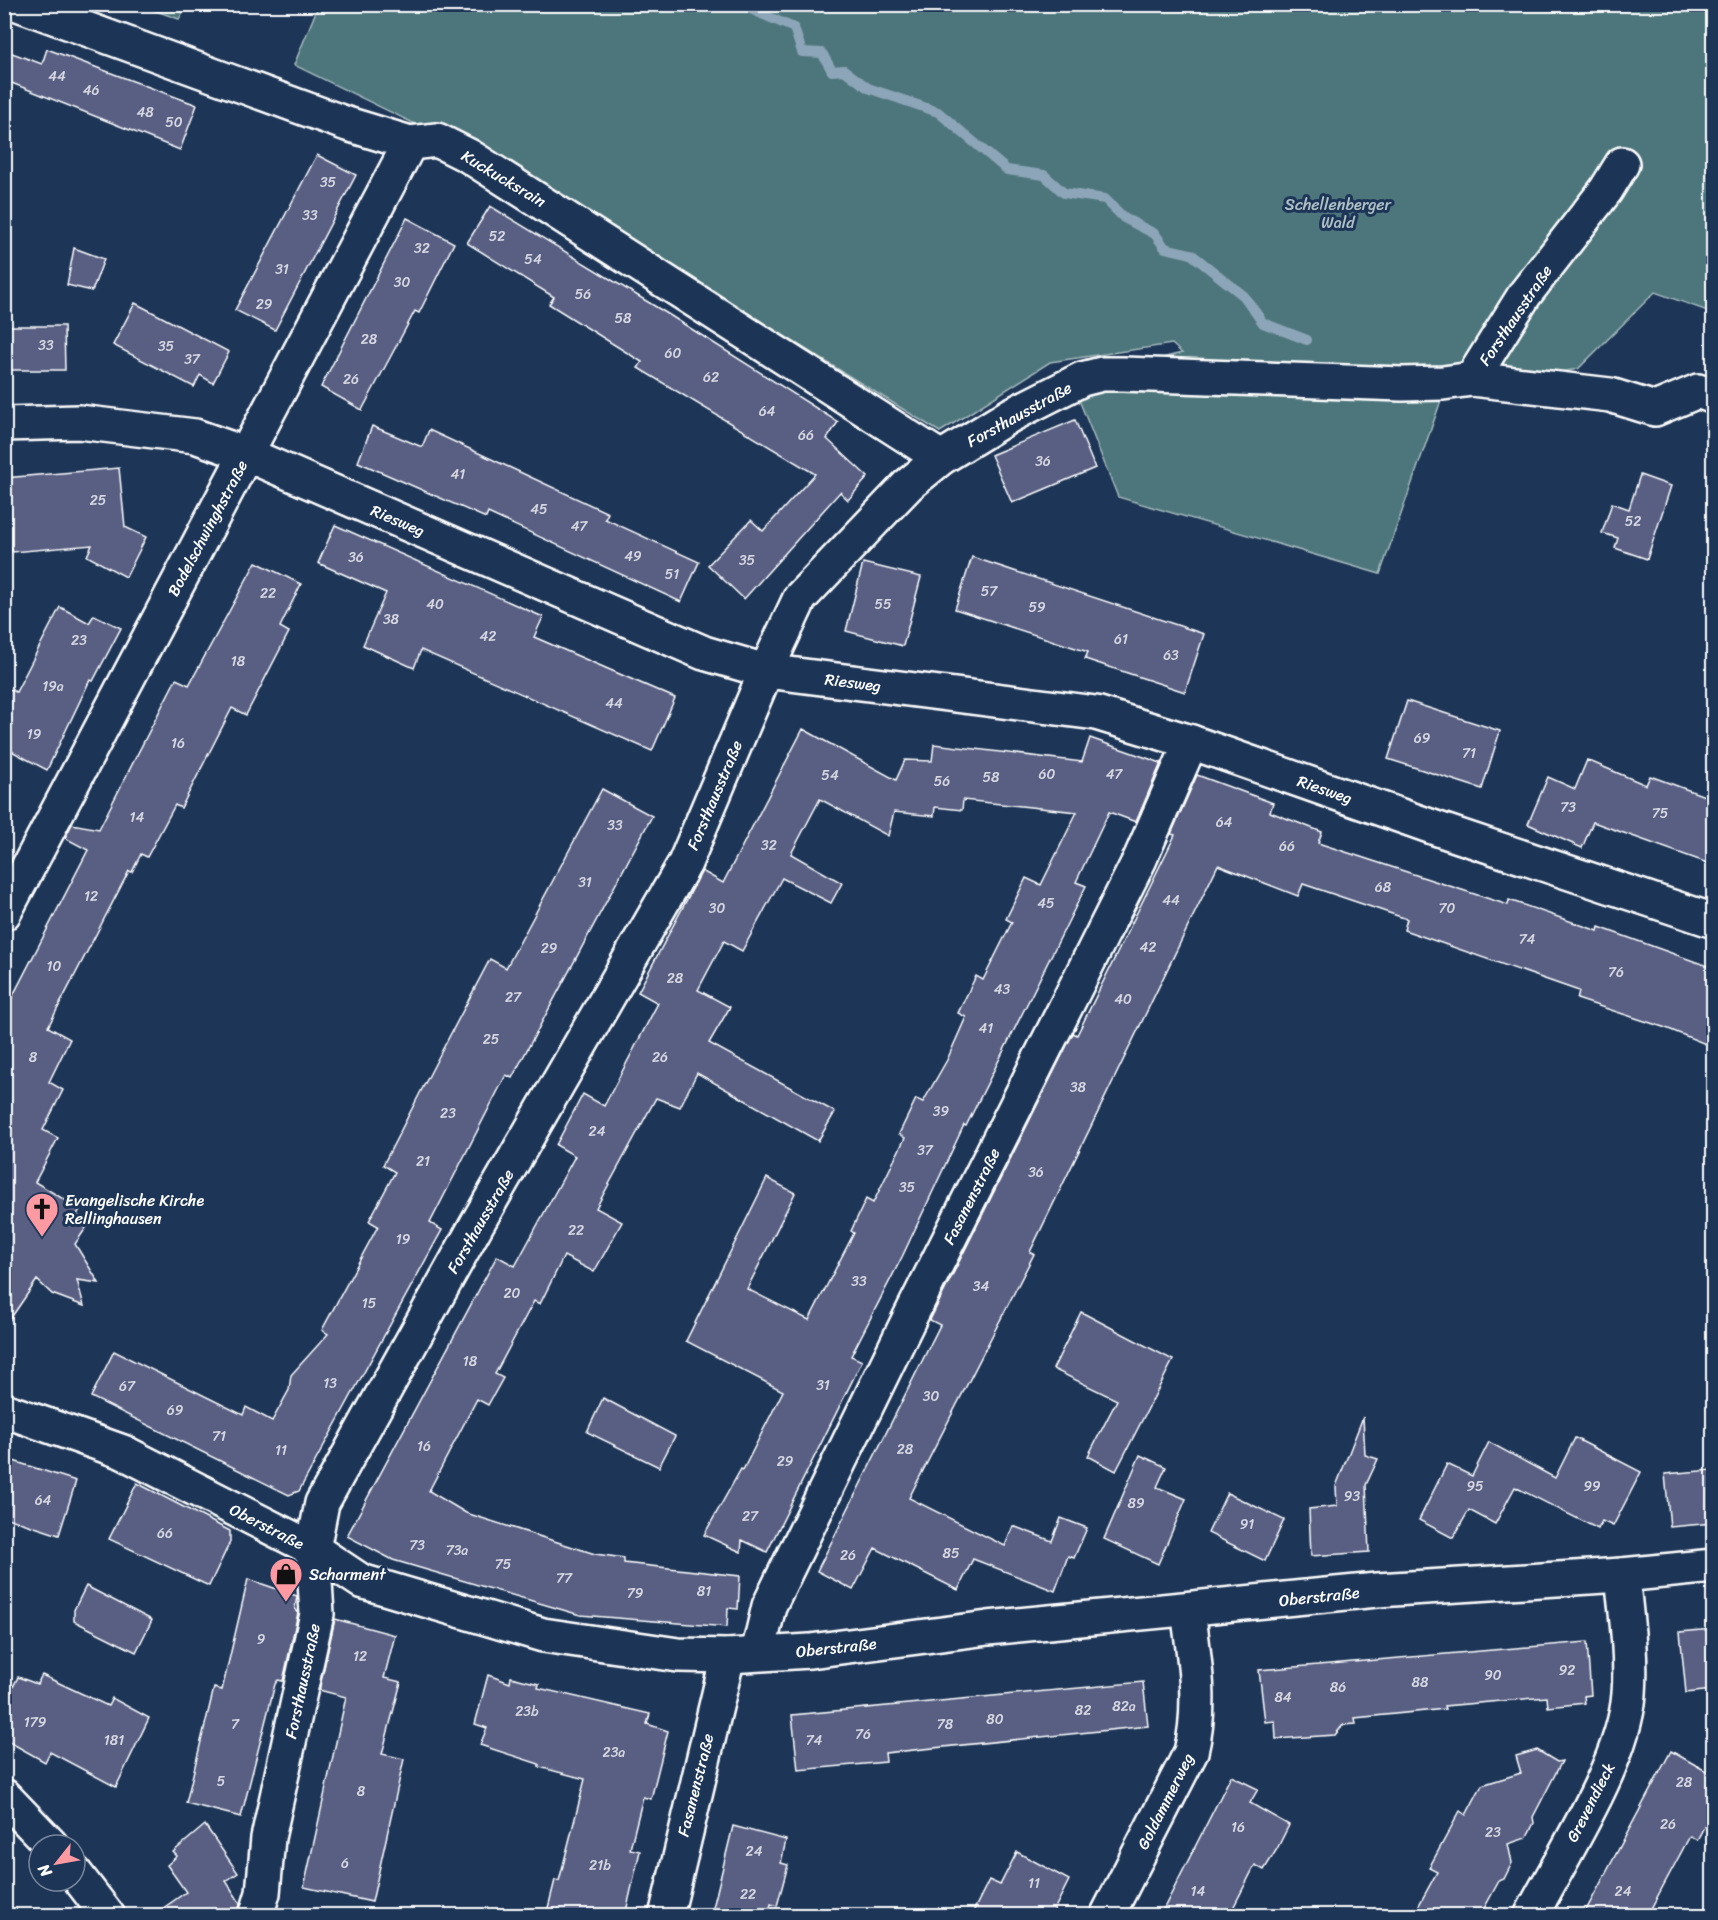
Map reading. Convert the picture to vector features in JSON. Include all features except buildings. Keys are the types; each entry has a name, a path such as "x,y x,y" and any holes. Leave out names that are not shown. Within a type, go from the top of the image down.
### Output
{"street":[{"name":"Kuckucksrain","path":"18,4 347,124 410,143 437,140 469,156 941,458"},
{"name":"Bodelschwinghstraße","path":"4,913 410,143"},
{"name":"Forsthausstraße","path":"256,1916 263,1893 267,1838 317,1614 313,1549 322,1503 477,1224 685,863 766,671 800,598 908,485 941,458 1011,416 1082,379 1102,374 1402,384 1443,383 1472,379 1525,294 1606,190 1623,164"},
{"path":"1472,379 1610,395 1655,409 1698,391 1713,397"},
{"name":"Riesweg","path":"4,424 79,422 195,436 246,454 704,653 766,671 1096,713 1191,742 1441,830 1713,921"},
{"name":"Fasanenstraße","path":"666,1916 687,1817 743,1655 915,1306 1140,859 1191,742"},
{"name":"Oberstraße","path":"4,1410 123,1452 313,1549 361,1581 543,1635 678,1655 743,1655 810,1651 988,1628 1377,1590 1622,1575 1713,1566"},
{"name":"Grevendieck","path":"1531,1916 1612,1762 1629,1695 1628,1630 1622,1575"},
{"name":"Goldammerweg","path":"1107,1916 1191,1752 1198,1724 1198,1697 1188,1609"},
{"path":"4,1796 39,1833"},
{"path":"87,1889 108,1916"}],"green space":[{"name":"Schellenberger Wald","path":"319,4 1713,5 1713,313 1655,292 1578,369 1444,392 1380,574 1118,497 1071,380 1182,353 1172,344 1050,362 940,432 540,185 294,65"},
{"path":"139,5 187,5 179,19"}],"waterway":[{"path":"739,4 794,28 802,52 822,53 832,71 844,70 868,88 938,112 1007,170 1044,175 1064,193 1105,199 1124,218 1155,234 1165,248 1191,254 1244,296 1263,323 1307,340"}],"place":[{"name":"Evangelische Kirche Rellinghausen","path":"42,1238"},
{"name":"Scharment","path":"286,1603"}]}
